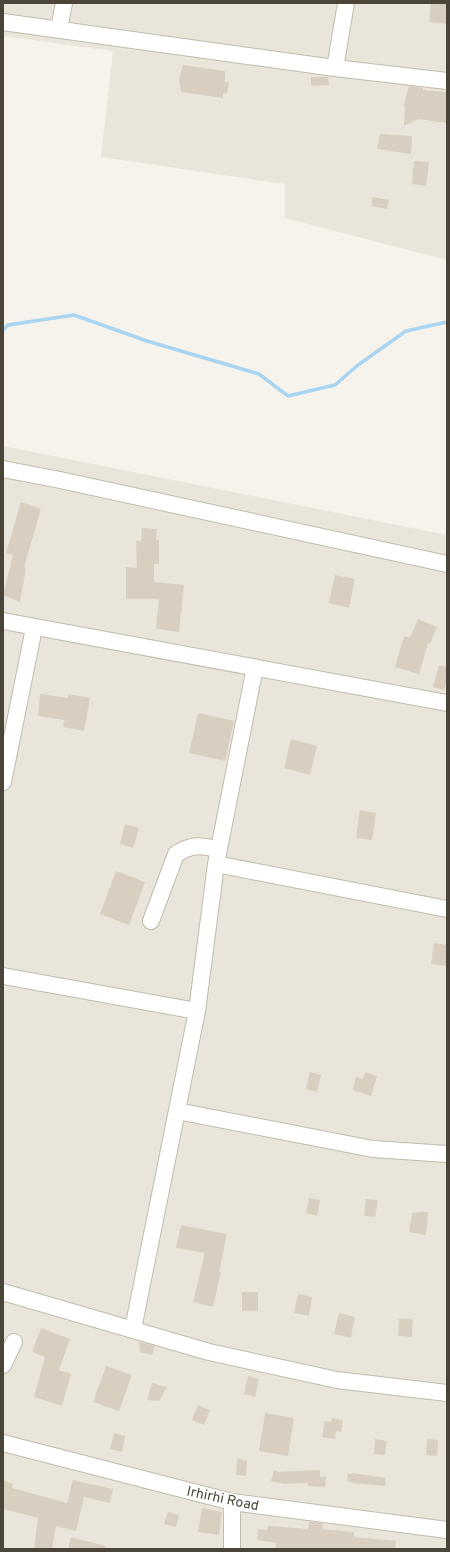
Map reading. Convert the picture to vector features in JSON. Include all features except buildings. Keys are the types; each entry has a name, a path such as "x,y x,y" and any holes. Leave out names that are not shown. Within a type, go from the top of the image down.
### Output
{"street":[{"path":"59,29 64,3"},
{"path":"335,68 346,3"},
{"path":"3,22 447,82"},
{"path":"3,469 447,564"},
{"path":"3,621 34,628 447,703"},
{"path":"3,782 34,628"},
{"path":"133,1329 197,1011 217,857 255,667"},
{"path":"151,921 176,854 191,846 198,846 217,857 447,910"},
{"path":"3,976 197,1011"},
{"path":"177,1111 372,1149 447,1154"},
{"path":"3,1292 209,1352 337,1380 447,1393"},
{"path":"3,1365 14,1342"},
{"name":"Irhirhi Road","path":"3,1443 232,1502 447,1530"},
{"path":"232,1502 232,1549"}],"shaded area":[{"path":"3,3 447,3 447,260 285,218 285,184 101,157 113,51 3,36"},
{"path":"3,446 447,535 447,1549 3,1549"}],"waterway":[{"path":"3,330 8,325 74,315 147,341 259,374 288,396 335,385 358,365 406,331 447,322"}]}
